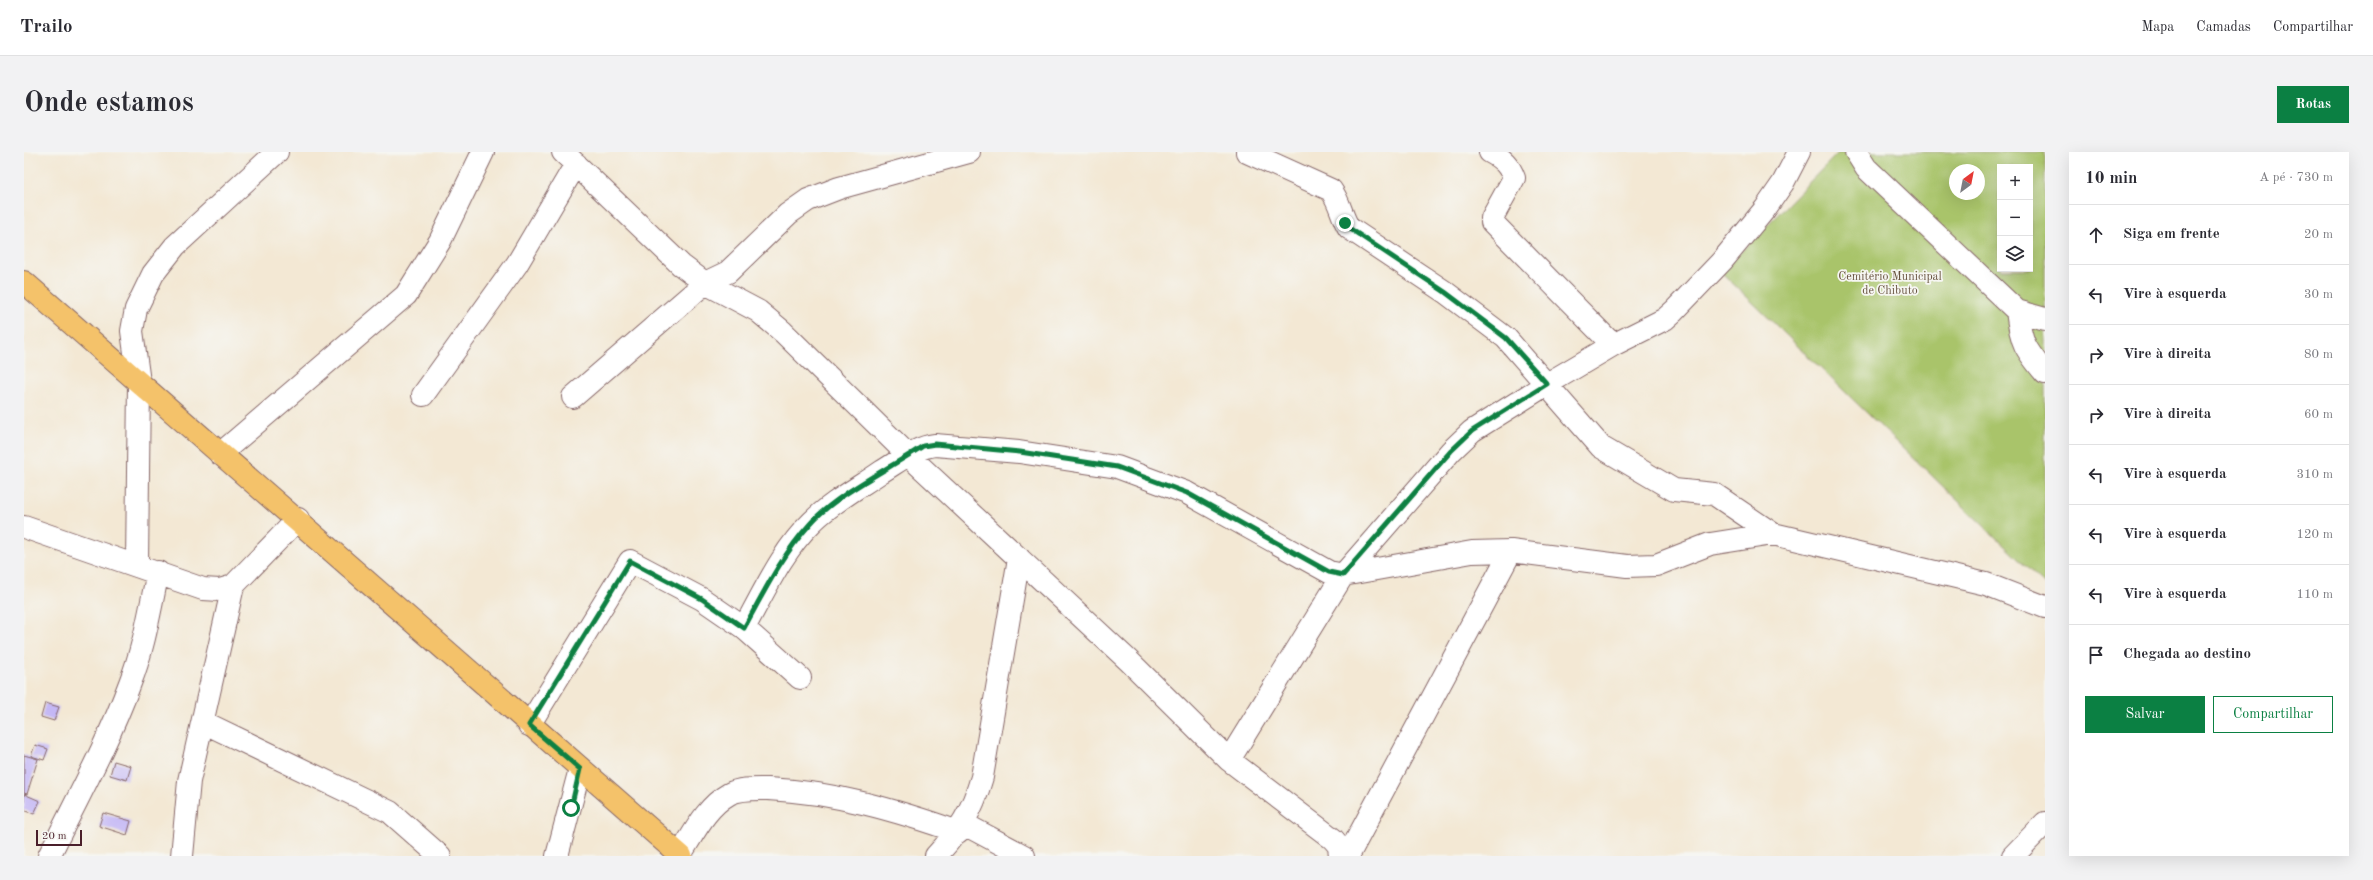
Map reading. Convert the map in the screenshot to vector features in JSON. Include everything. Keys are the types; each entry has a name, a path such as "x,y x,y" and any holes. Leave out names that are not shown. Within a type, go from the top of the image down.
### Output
{"main road":[{"path":"24,282 220,454 298,519 529,725 680,855"}],"street":[{"path":"137,565 139,382 132,331 136,309 153,274 175,246 278,152"},
{"path":"220,454 406,295 440,241 484,152"},
{"path":"573,397 705,283 728,272 788,214 808,200 839,188 969,152"},
{"path":"1247,152 1331,190 1339,201 1345,223 1349,228 1445,292 1506,338 1600,447 1608,453 1674,490 1714,494 1773,534 1986,584 2045,607"},
{"path":"1490,152 1502,158 1510,168 1514,178 1492,218 1492,222 1613,345"},
{"path":"1856,152 1866,168 2017,311 2045,319"},
{"path":"1229,760 1343,575 1451,451 1472,431 1547,384 1613,345 1665,319 1722,261 1765,208 1783,183 1799,153"},
{"path":"423,395 517,264 570,158 681,265 705,283 758,311 783,332 909,456 1129,661 1229,760 1333,839 1339,846 1340,856"},
{"path":"2017,311 2020,338 2027,352 2045,373"},
{"path":"744,628 780,564 810,523 827,508 923,446 935,444 1020,452 1117,467 1187,493 1329,572 1343,575 1442,556 1472,552 1510,551 1627,566 1656,565 1710,544 1773,534"},
{"path":"24,527 203,588 220,590 233,586 298,519"},
{"path":"1348,856 1510,551"},
{"path":"936,856 961,828 975,801 982,777 1019,558"},
{"path":"529,725 630,561 702,599 744,628 800,678"},
{"path":"49,856 116,719 131,682 144,637 158,572"},
{"path":"182,856 189,781 233,586"},
{"path":"203,722 390,812 440,856"},
{"path":"557,856 580,769"},
{"path":"680,855 708,810 730,793 749,789 805,791 902,812 961,828 1024,856"},
{"path":"2013,856 2045,823"}],"green space":[{"name":"Cemitério Municipal de Chibuto","path":"1839,152 2045,152 2045,585 1721,272"}],"building":[{"path":"45,703 59,707 54,721 41,717"},
{"path":"35,745 48,749 44,760 31,756"},
{"path":"24,755 38,759 27,794 24,793"},
{"path":"114,761 131,766 127,780 110,775"},
{"path":"24,794 40,801 34,814 24,810"},
{"path":"103,813 131,821 127,835 99,826"}],"route":[{"path":"571,808 580,769 529,725 630,561 646,568 702,599 744,628 790,548 810,523 827,508 923,446 935,444 1020,452 1117,467 1187,493 1329,572 1343,575 1451,451 1472,431 1547,384 1506,338 1445,292 1349,228 1345,223"}]}
